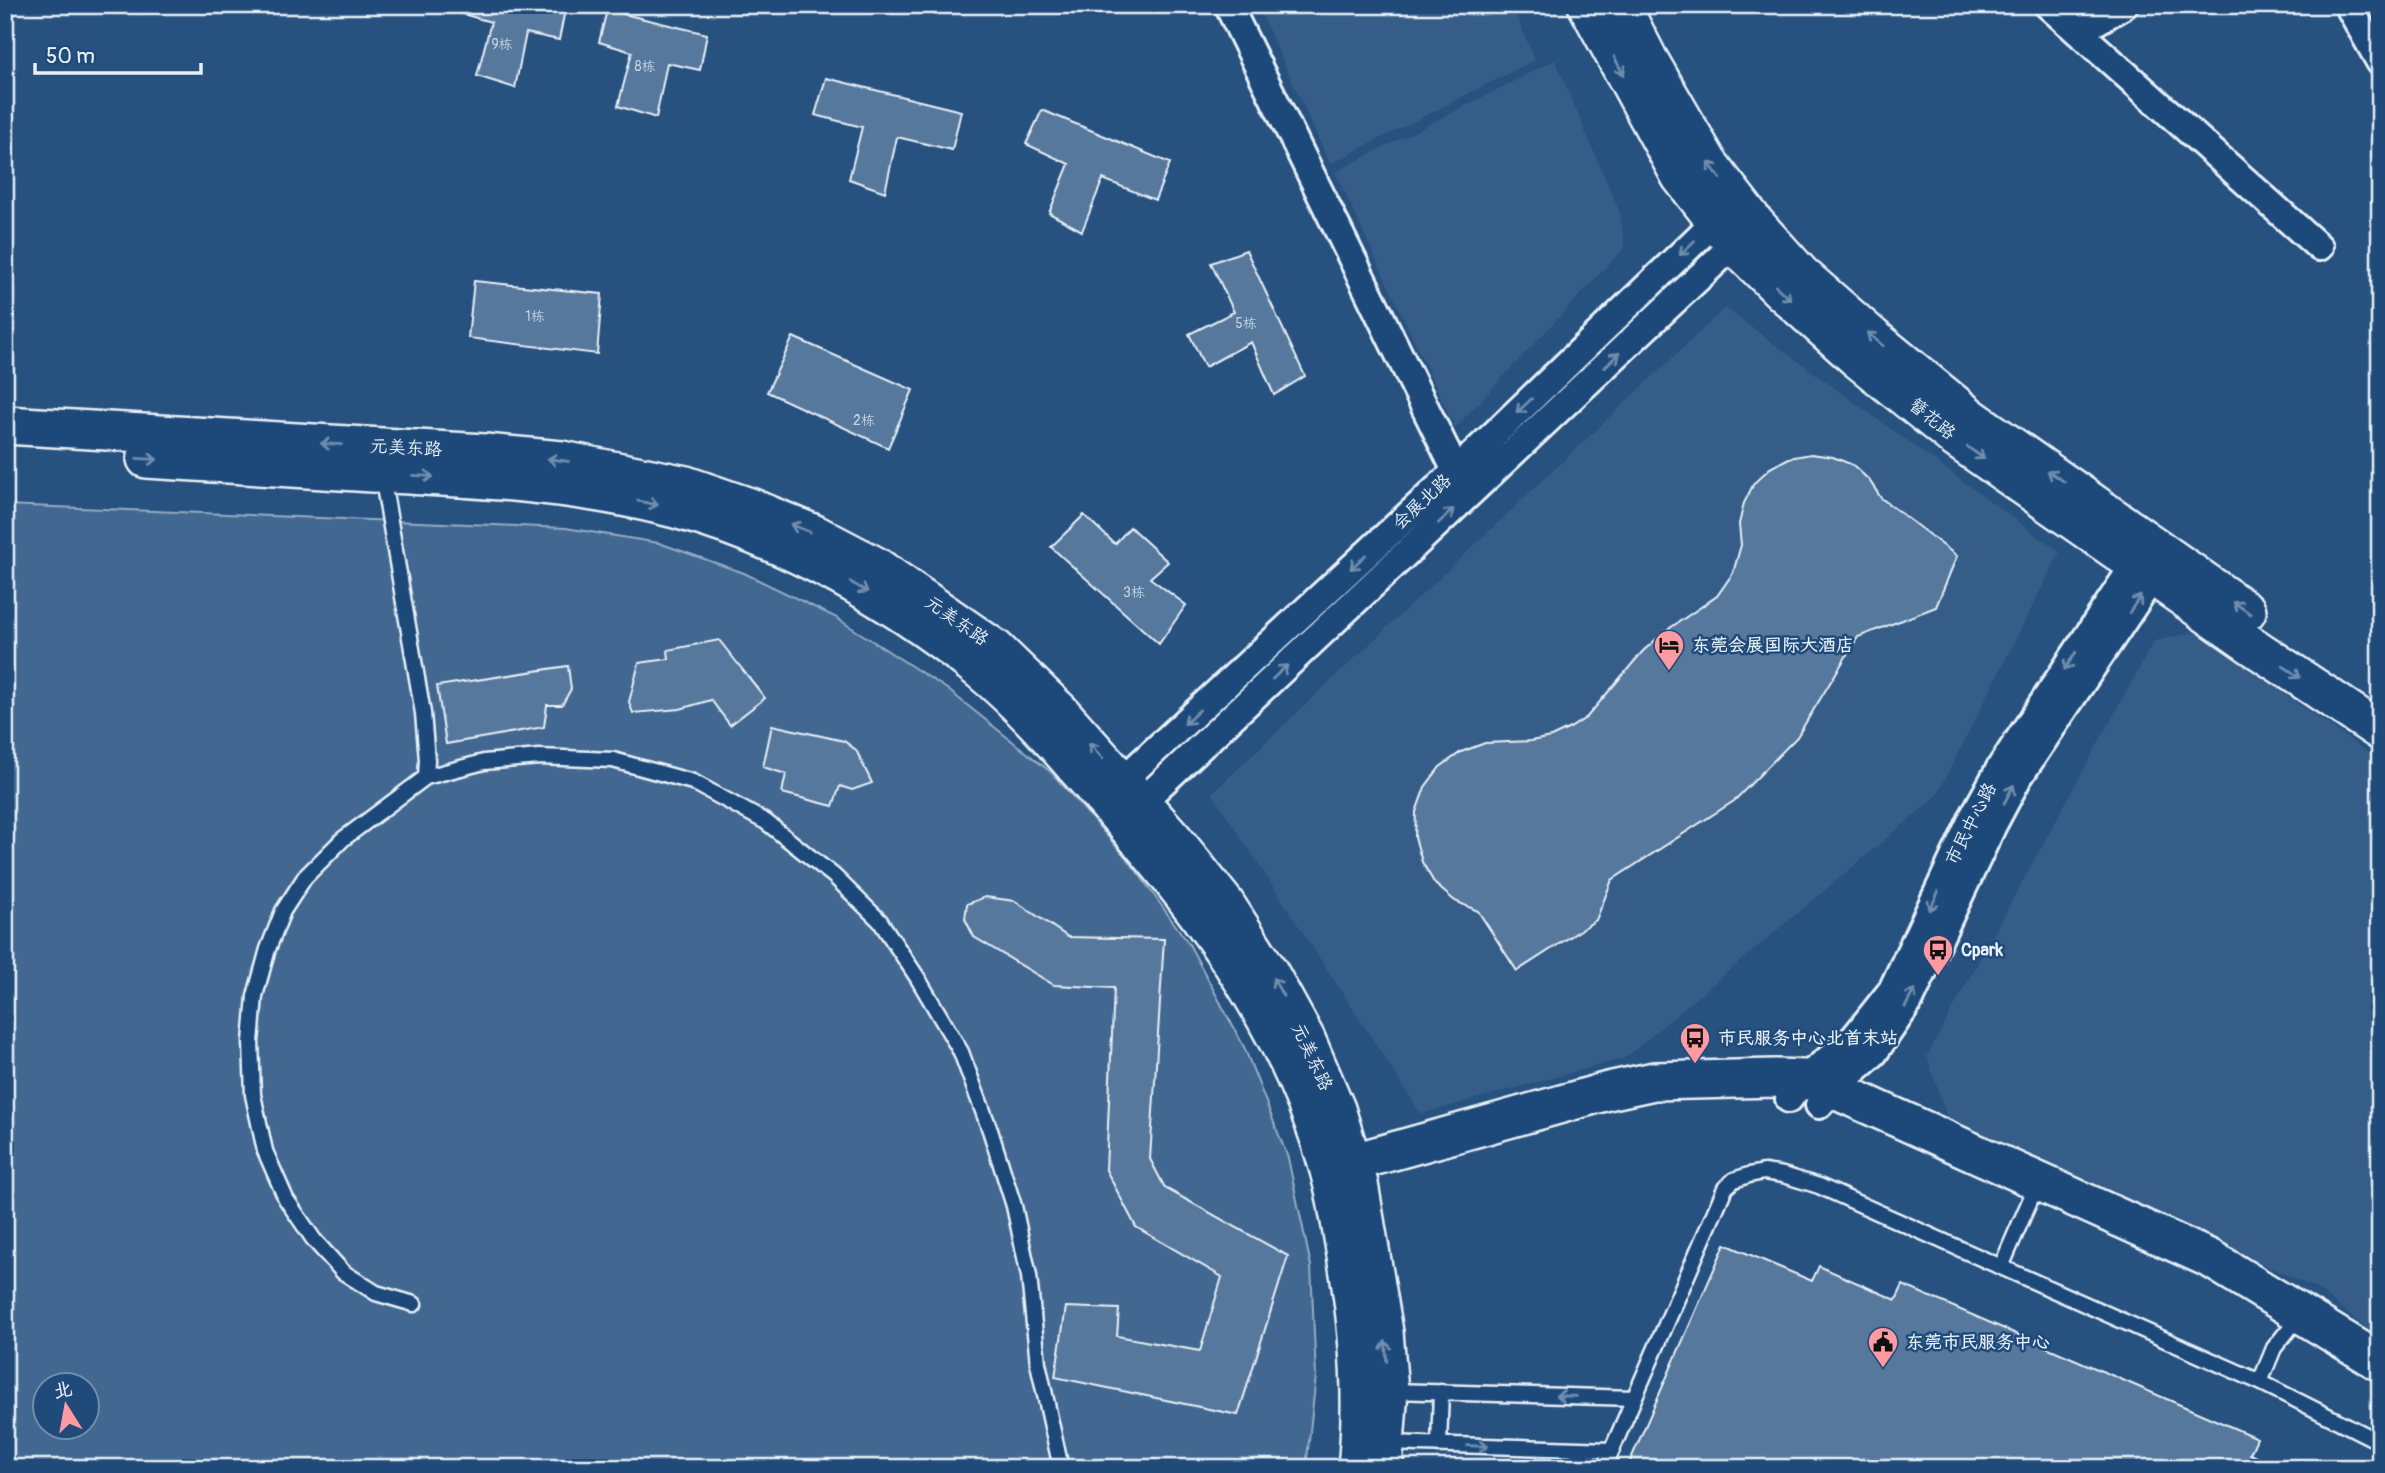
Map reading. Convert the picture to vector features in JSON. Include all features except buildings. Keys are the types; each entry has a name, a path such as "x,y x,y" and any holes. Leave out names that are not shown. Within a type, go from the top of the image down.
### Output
{"street":[{"path":"1228,5 1456,471"},
{"name":"簪花路","path":"1587,5 1680,176 1735,223"},
{"name":"簪花路","path":"1620,5 1708,162 1735,223 1782,292 1956,439 2151,559 2269,627 2380,701"},
{"path":"2048,5 2319,247"},
{"path":"2078,32 2124,5"},
{"path":"2348,5 2380,62"},
{"name":"会展北路","path":"1122,801 1456,471 1735,223"},
{"name":"会展北路","path":"1122,801 1735,223"},
{"name":"元美东路","path":"5,425 485,453 562,460 686,485 816,534 876,566 996,649 1060,711 1122,801"},
{"name":"元美东路","path":"5,450 558,486 678,510 804,558 862,589 979,669 1122,801 1174,839 1225,903 1268,970 1306,1039 1336,1110 1359,1336 1362,1395 1357,1468"},
{"name":"簪花路","path":"2151,559 2380,731"},
{"name":"市民中心路","path":"1811,1093 1892,990 1973,817 2000,768 2151,559"},
{"path":"1343,1177 1608,1091 1654,1081 1811,1093 2035,1190 2211,1259 2380,1382"},
{"name":"元美东路","path":"1343,1177 1383,1320 1389,1391 1384,1456"},
{"path":"2297,1320 2380,1362"}],"lane":[{"path":"382,473 423,713 426,777"},
{"path":"414,1304 376,1293 343,1272 314,1240 286,1199 265,1151 253,1095 251,1042 255,996 268,949 283,911 305,877 343,839 426,777 484,762 539,757 613,760 693,782 766,822 834,876 880,921 917,977 961,1052 1014,1206 1029,1276 1038,1363 1061,1468"},
{"path":"1604,1468 1725,1188 1734,1180 1764,1172 1819,1186 2260,1382 2380,1442"},
{"path":"2001,1267 2035,1190"},
{"path":"2260,1382 2274,1348 2297,1320"},
{"path":"1389,1391 1634,1398"},
{"path":"1439,1445 1441,1392"},
{"path":"1384,1456 1439,1445 1612,1450"}],"shaded area":[{"path":"1257,5 1512,5 1535,60 1330,164"},
{"path":"1555,60 1620,213 1625,247 1455,428 1335,172"},
{"name":"东莞会展国际大酒店","path":"1725,308 2060,552 1936,797 1625,1058 1421,1114 1212,793"},
{"path":"5,505 566,528 659,543 744,573 835,617 947,689 1052,773 1131,863 1189,944 1244,1047 1288,1158 1311,1266 1316,1376 1306,1468 5,1468"},
{"path":"2196,632 2380,761 2380,1339 2317,1289 1948,1121 1927,1056 2154,641"}],"place":[{"name":"东莞会展国际大酒店","path":"1669,672"},
{"name":"Cpark","path":"1938,977"},
{"name":"市民服务中心北首末站","path":"1695,1065"},
{"name":"东莞市民服务中心","path":"1883,1369"}]}
